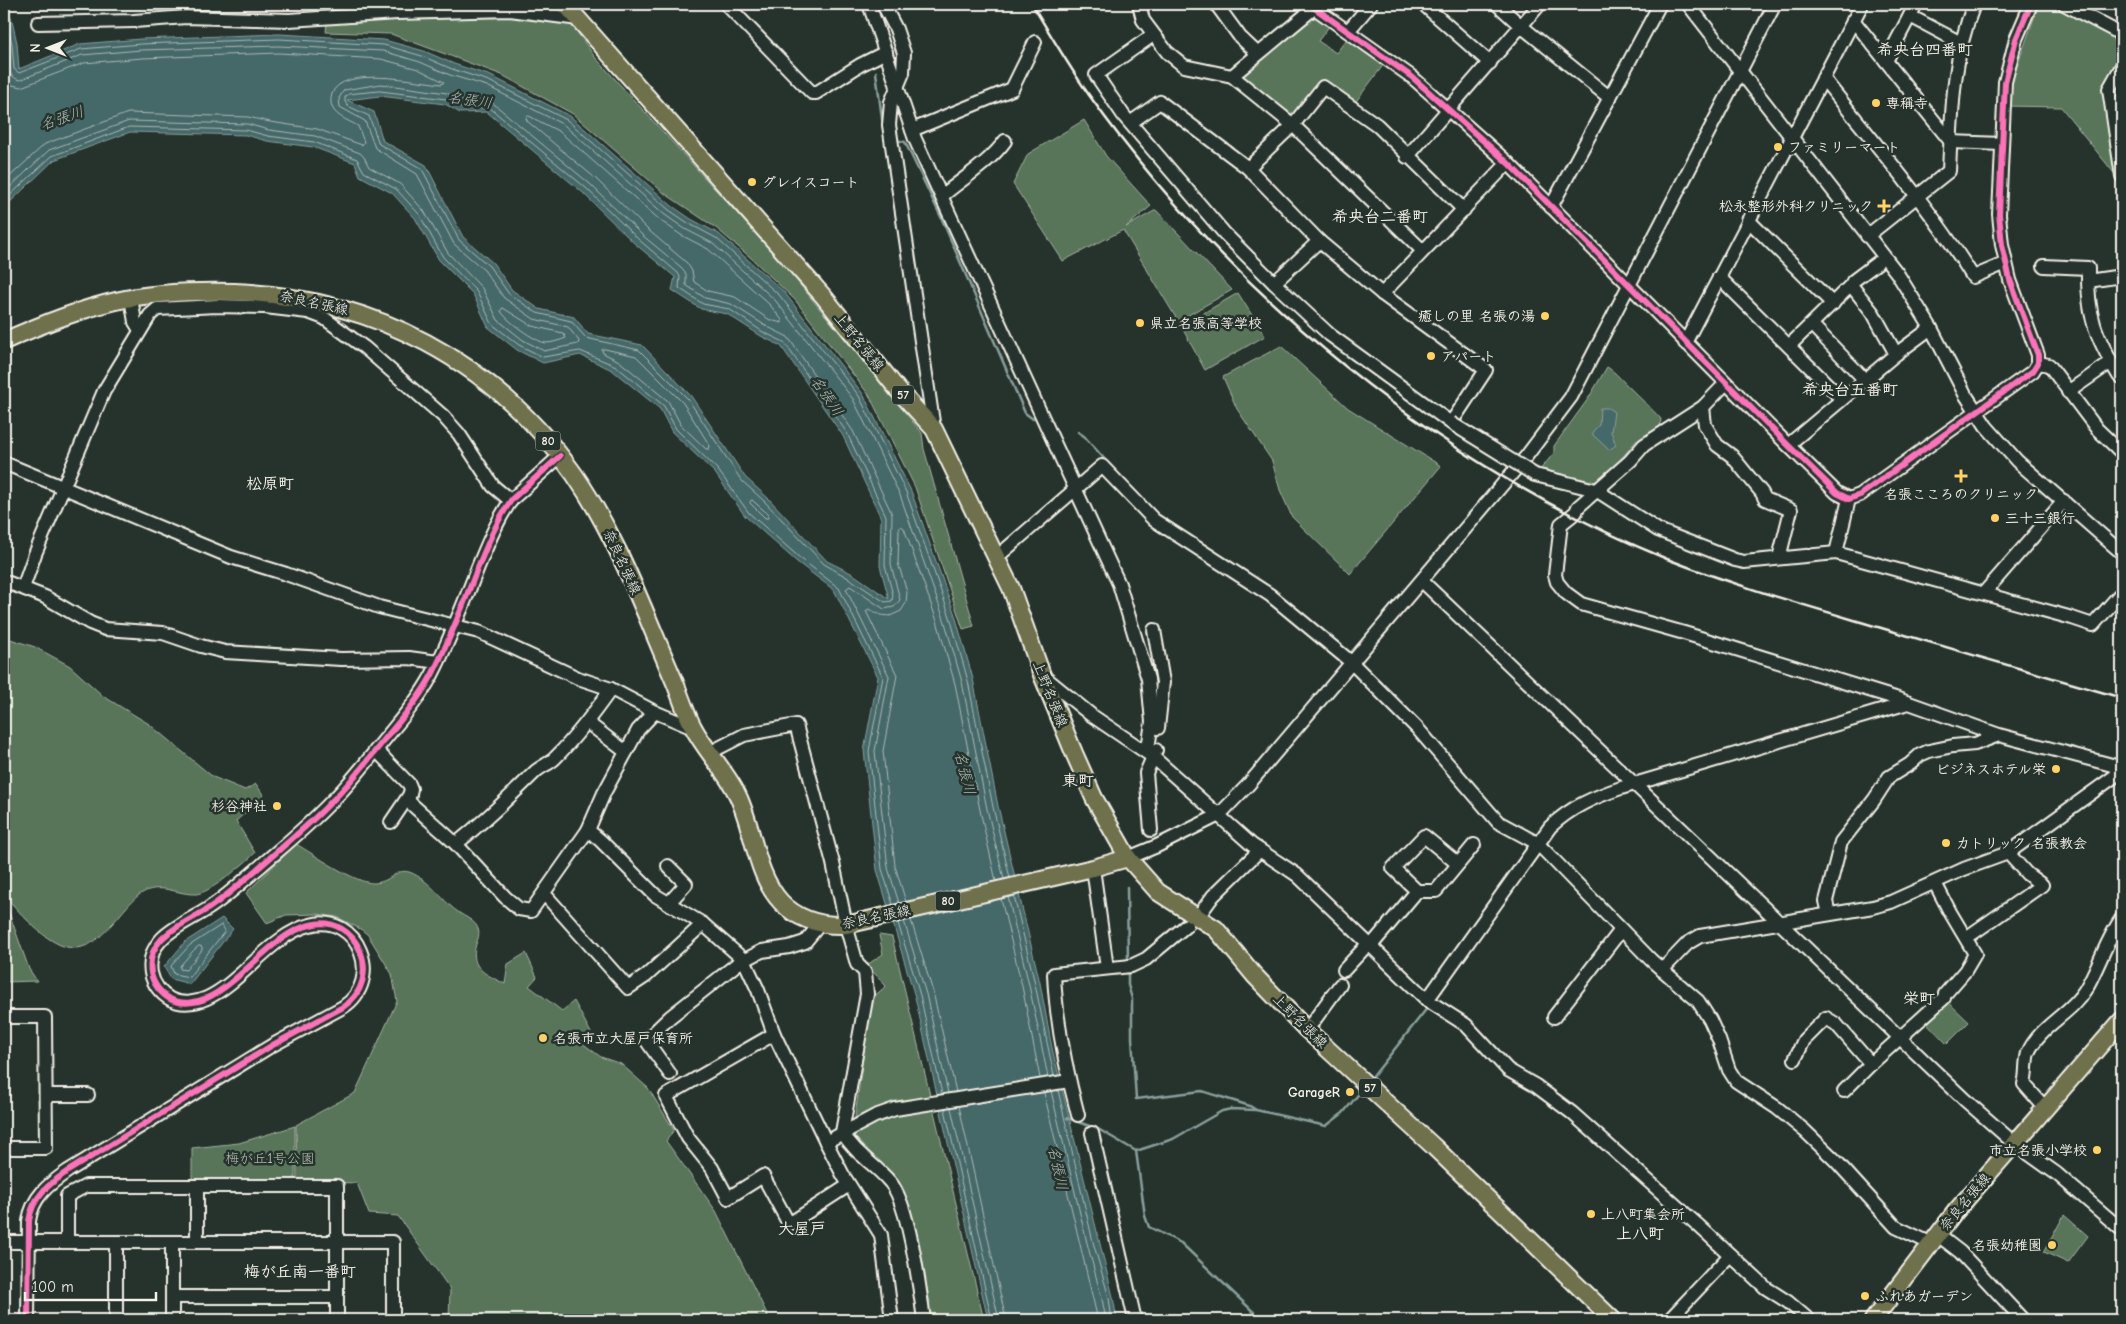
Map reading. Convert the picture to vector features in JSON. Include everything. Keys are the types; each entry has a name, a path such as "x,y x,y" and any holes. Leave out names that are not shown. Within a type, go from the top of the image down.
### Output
{"main road":[{"name":"上野名張線","path":"565,4 824,297 898,390 934,429 998,558 1011,588 1042,676 1094,798 1128,858 1158,892 1192,922 1216,929 1254,975 1307,1030 1433,1146 1613,1320"},
{"name":"奈良名張線","path":"4,341 74,313 131,298 193,292 273,294 324,303 383,322 417,336 462,363 514,406 560,456 592,502 611,537 693,728 711,752 738,798 764,872 774,893 780,901 797,915 820,924 848,924 1093,868 1128,858"},
{"name":"奈良名張線","path":"1873,1320 1956,1211 2122,1020"}],"street":[{"path":"726,4 812,93 816,93 860,65 886,52"},
{"path":"869,4 912,130 1120,584 1146,670 1152,722 1149,742 1149,766 1146,779 1152,830"},
{"path":"883,4 896,29 904,53 904,73 889,111 891,137 930,390 934,429"},
{"path":"1140,4 1143,20 1167,52 1184,66 1232,76 1293,125 1423,250"},
{"path":"1216,4 1240,37 1258,54"},
{"path":"1348,31 1371,4"},
{"path":"1423,4 1490,63"},
{"path":"1497,4 1521,26 1610,98"},
{"path":"1407,157 1450,110 1540,4"},
{"path":"1551,207 1660,4"},
{"path":"1688,4 1897,273 1931,328 1986,426 2009,453 2122,553"},
{"path":"1128,858 1157,846 1219,815 1248,785 1525,458 1571,397 1775,4"},
{"path":"1685,343 1862,4"},
{"path":"1886,61 1916,4"},
{"path":"1867,236 1949,171 1954,80 1961,43 1974,4"},
{"path":"1232,76 1312,6 1396,65 1450,110 1508,163 1836,493 1849,499 1860,495 2033,371 2038,363 2036,348 2015,297 2006,262 1999,214 2003,93 2016,39 2031,4"},
{"path":"2064,4 2122,33"},
{"path":"2078,4 2122,33"},
{"path":"38,22 134,21 186,17 289,20 397,13 510,10 579,19"},
{"path":"1910,16 1961,43"},
{"path":"1853,20 1951,142 2001,144"},
{"path":"1153,35 1096,75 1130,124 1225,234 1330,335 1451,423 1535,475 1596,490 1658,530 1744,562 1836,553 1984,593 2093,626 2122,592"},
{"path":"912,130 1012,89 1035,42"},
{"path":"2122,66 2109,89 2122,176"},
{"path":"1823,78 1916,197 1973,277 2006,262"},
{"path":"1248,168 1293,125 1323,87 1377,125 1407,157 1464,210"},
{"path":"1130,124 1160,102 1248,168 1319,240 1382,294 1486,370 1451,423"},
{"path":"942,196 996,154 1005,141"},
{"path":"1382,294 1508,163"},
{"path":"1748,220 1833,304"},
{"path":"1274,283 1319,240"},
{"path":"1789,346 1833,304 1853,281 1877,263"},
{"path":"2044,266 2088,268 2087,289 2092,321 2118,376 2122,370"},
{"path":"2088,280 2122,276"},
{"path":"1719,277 1842,399"},
{"path":"1851,285 1873,313 1896,354"},
{"path":"131,298 134,322 140,330"},
{"path":"23,588 63,487 108,383 140,330 150,315 157,309 188,306 265,307 315,314 365,348 442,416 459,434 493,486 511,501"},
{"path":"1812,325 1865,380"},
{"path":"1788,445 1896,354 1931,328"},
{"path":"2068,392 2111,362"},
{"path":"2038,363 2049,365 2097,429 2122,453"},
{"path":"1662,970 1693,939 1873,907 2008,853 2122,771 2104,762 2066,754 1999,735 1908,703 1684,633 1581,604 1570,598 1557,582 1555,575 1561,524 1576,512 1578,507 1596,490 1630,461 1644,444 1703,407 1726,383"},
{"path":"1703,407 1705,425 1717,445 1732,456 1765,499 1790,510 1779,558"},
{"path":"28,1320 30,1212 36,1199 49,1185 271,1046 343,1007 353,1000 358,992 364,975 363,954 349,935 328,924 307,926 291,933 222,988 207,998 191,1003 170,999 159,990 152,977 150,962 154,948 164,936 209,908 237,887 329,804 414,704 438,662 490,540 511,501 560,456"},
{"path":"4,463 230,557 286,574 379,608 480,632 578,678 611,689 655,712 693,728"},
{"path":"998,558 1102,466 1154,520 1270,594 1351,662 1417,728 1498,822 1540,844 1621,930 1675,982 1684,987 1706,1011 1719,1040 1729,1070 1736,1081 1777,1108 1804,1131 1836,1161 1896,1227 1935,1240 1960,1252 2023,1320"},
{"path":"1836,553 1849,499"},
{"path":"1984,593 2064,501"},
{"path":"4,581 45,597 90,623 105,629 163,633 200,646 225,652 341,659 409,658 438,662"},
{"path":"1422,581 1900,1038 2015,1144 2057,1174 2122,1230"},
{"path":"1149,754 1156,751 1163,682 1154,630"},
{"path":"1042,676 1091,715 1149,754 1259,851 1306,883 1369,946 1430,1002 1466,1025 1508,1070 1536,1086 1572,1113 1700,1226 1766,1288 1788,1302 1809,1320"},
{"path":"456,844 493,814 536,770 550,764 572,737 588,723 611,689"},
{"path":"1430,1002 1556,822 1576,806 1596,796 1908,703"},
{"path":"376,750 409,784 410,794 408,801 456,844 495,888 519,909 531,911 588,830 638,730 655,712"},
{"path":"588,723 626,752"},
{"path":"711,752 744,735 796,725 833,863 857,964 865,972 867,994 842,1132 854,1150 891,1182 901,1200 924,1320"},
{"path":"1829,914 1826,901 1841,842 1874,800 1889,777 1910,764 1920,755 1929,751 1975,744 1999,735"},
{"path":"391,822 410,794"},
{"path":"588,830 601,840 655,896 703,924 744,960 758,990 774,1034 826,1142 849,1185 880,1234 892,1320"},
{"path":"1458,864 1424,836 1393,868 1417,891 1436,891 1474,846"},
{"path":"1078,1115 1069,1082 1054,991 1054,974 1128,966 1146,959 1192,922 1212,896 1259,851"},
{"path":"1966,938 2042,885 2027,874 2008,853"},
{"path":"668,866 686,884 668,904"},
{"path":"1093,868 1107,968"},
{"path":"1844,1091 1944,998 1945,994 1965,971 1976,954 1950,912 1935,883"},
{"path":"1344,970 1369,946 1417,891"},
{"path":"543,896 548,898 628,988 663,961 703,924"},
{"path":"2046,1109 2024,1084 2027,1075 2029,1052 2044,1029 2082,995 2110,937 2122,918"},
{"path":"670,1074 646,1040 670,1017 744,960 762,951 789,947 805,942 820,924"},
{"path":"1554,1016 1621,930"},
{"path":"1307,1030 1340,985"},
{"path":"1795,1059 1804,1040 1824,1015 1836,1024 1871,1064"},
{"path":"4,1016 45,1017 46,1096 46,1148 4,1148"},
{"path":"774,1034 666,1096 688,1138 712,1168 728,1198 763,1176 789,1224 849,1185"},
{"path":"826,1142 875,1116 895,1109 1069,1082"},
{"path":"46,1096 88,1095"},
{"path":"1092,1133 1135,1320"},
{"path":"67,1242 67,1196 86,1186 337,1186 337,1320"},
{"path":"197,1186 197,1242"},
{"path":"4,1242 393,1242 393,1320"},
{"path":"116,1242 116,1320"},
{"path":"172,1242 172,1320"},
{"path":"1669,1320 1730,1255"},
{"path":"172,1297 337,1297"}],"green space":[{"path":"2039,4 2053,4 2111,29 2122,20 2122,183 2061,107 2003,106"},
{"path":"1314,12 1330,25 1318,41 1336,53 1347,39 1384,64 1354,104 1324,85 1292,121 1239,75"},
{"path":"486,16 569,20 594,56 783,264 922,433 924,449 974,626 963,629 915,487 869,395 795,300 750,257 716,228 664,193 573,114 502,75 391,34 326,32 327,22 381,18"},
{"path":"1084,120 1106,156 1151,206 1126,227 1156,210 1232,290 1178,321 1123,230 1063,261 1013,184 1028,154"},
{"path":"1238,293 1265,336 1205,370 1181,326"},
{"path":"1281,346 1348,408 1441,466 1350,574 1292,517 1280,490 1272,461 1237,409 1223,377"},
{"path":"1607,367 1661,419 1660,428 1636,441 1621,459 1594,483 1539,471 1554,453 1554,446 1588,399"},
{"path":"4,637 35,647 70,666 103,696 149,724 213,777 245,790 256,784 264,796 236,821 255,853 227,877 210,889 202,892 190,894 157,889 140,894 95,941 86,946 71,948 60,945 38,931 4,895"},
{"path":"296,844 356,879 366,882 381,882 396,874 407,871 422,879 453,908 473,921 477,926 479,935 474,952 477,965 481,970 505,984 508,964 526,953 537,977 529,986 562,1011 574,1001 591,1033 582,1043 601,1057 621,1064 648,1088 674,1130 666,1141 716,1211 770,1320 449,1320 450,1289 398,1216 369,1214 357,1183 297,1181 296,1125 355,1093 397,1001 392,974 368,935 362,930 337,917 317,914 286,915 267,923 246,893"},
{"path":"4,907 7,907 29,969 37,981 4,982"},
{"path":"879,935 892,937 984,1320 915,1320 930,1303 914,1225 852,1139 871,999 886,986 867,965 883,954"},
{"path":"1946,1000 1969,1022 1947,1044 1925,1021"},
{"name":"梅が丘1号公園","path":"295,1126 295,1182 192,1181 192,1148 239,1143"},
{"path":"2064,1215 2088,1236 2068,1263 2044,1252"}],"water":[{"name":"名張川","path":"4,4 9,8 17,43 19,69 80,44 141,39 279,34 384,40 424,51 454,64 491,76 570,116 672,206 719,234 784,292 863,394 911,491 955,615 973,679 998,806 1040,983 1052,1048 1117,1320 988,1320 915,997 877,870 864,750 878,677 834,590 797,562 745,516 715,473 672,432 660,409 612,370 580,355 543,363 517,350 488,327 473,294 439,260 415,218 392,193 360,176 355,163 313,147 267,141 246,135 130,132 54,160 4,208","holes":["380,96 445,104 460,113 487,112 582,192 634,243 675,277 672,290 701,309 727,314 761,336 781,346 843,436 881,518 880,566 889,599 853,574 827,561 769,499 745,477 691,396 642,345 588,334 574,317 539,309 512,290 493,263 463,237 426,165 383,141 374,112 347,100"]},
{"path":"1600,408 1608,408 1614,412 1611,432 1616,445 1609,450 1593,435 1593,431 1599,425"},
{"path":"222,918 233,929 190,984 171,979 164,967 185,942"}],"waterway":[{"path":"876,72 884,134 886,136"},
{"path":"896,140 905,142 941,217 1025,413 1033,419"},
{"path":"1078,432 1084,436 1108,463"},
{"path":"1127,887 1128,962"},
{"path":"1128,970 1128,985 1132,999 1132,1038 1136,1099 1202,1091 1250,1106 1256,1110"},
{"path":"1371,1079 1428,1007"},
{"path":"1136,1151 1173,1139 1222,1111 1231,1109 1256,1110 1326,1126 1343,1113 1362,1090"},
{"path":"1067,1118 1098,1129 1136,1151 1145,1216 1149,1227 1181,1243 1262,1320"}],"railway":[{"path":"1032,4 1089,95 1145,168 1207,238 1274,305 1346,367 1422,424 1501,476 1583,521 1693,569 1798,603 2122,698"}],"cycle path":[{"path":"1309,4 1412,77 1508,163 1788,445 1837,493 1849,499 1860,495 2033,371 2038,363 2038,355 2010,280 2002,245 1999,214 2005,82 2016,39 2031,4"},
{"path":"28,1320 29,1221 34,1205 48,1186 68,1171 271,1046 343,1007 356,995 362,981 364,966 360,951 353,938 341,929 327,924 310,925 296,930 270,948 220,991 198,1001 179,1002 170,999 164,994 152,977 151,960 154,950 168,933 215,904 239,885 321,812 365,764 410,708 432,675 451,635 489,540 512,499 560,456"}],"place":[{"name":"専稱寺","path":"1876,103"},
{"name":"ファミリーマート","path":"1778,147"},
{"name":"グレイスコート","path":"752,182"},
{"name":"松永整形外科クリニック","path":"1884,206"},
{"name":"癒しの里 名張の湯","path":"1545,316"},
{"name":"県立名張高等学校","path":"1140,323"},
{"name":"アパート","path":"1431,356"},
{"name":"名張こころのクリニック","path":"1961,476"},
{"name":"三十三銀行","path":"1995,518"},
{"name":"ビジネスホテル栄","path":"2056,769"},
{"name":"杉谷神社","path":"277,806"},
{"name":"カトリック 名張教会","path":"1946,843"},
{"name":"名張市立大屋戸保育所","path":"543,1038"},
{"name":"GarageR","path":"1350,1092"},
{"name":"市立名張小学校","path":"2097,1150"},
{"name":"上八町集会所","path":"1591,1214"},
{"name":"名張幼稚園","path":"2052,1245"},
{"name":"ふれあガーデン","path":"1865,1296"}],"district":[{"name":"希央台四番町","path":"1925,50"},
{"name":"希央台二番町","path":"1380,217"},
{"name":"希央台五番町","path":"1850,390"},
{"name":"松原町","path":"270,484"},
{"name":"東町","path":"1078,781"},
{"name":"栄町","path":"1919,999"},
{"name":"大屋戸","path":"802,1229"},
{"name":"上八町","path":"1640,1234"},
{"name":"梅が丘南一番町","path":"300,1272"}]}
